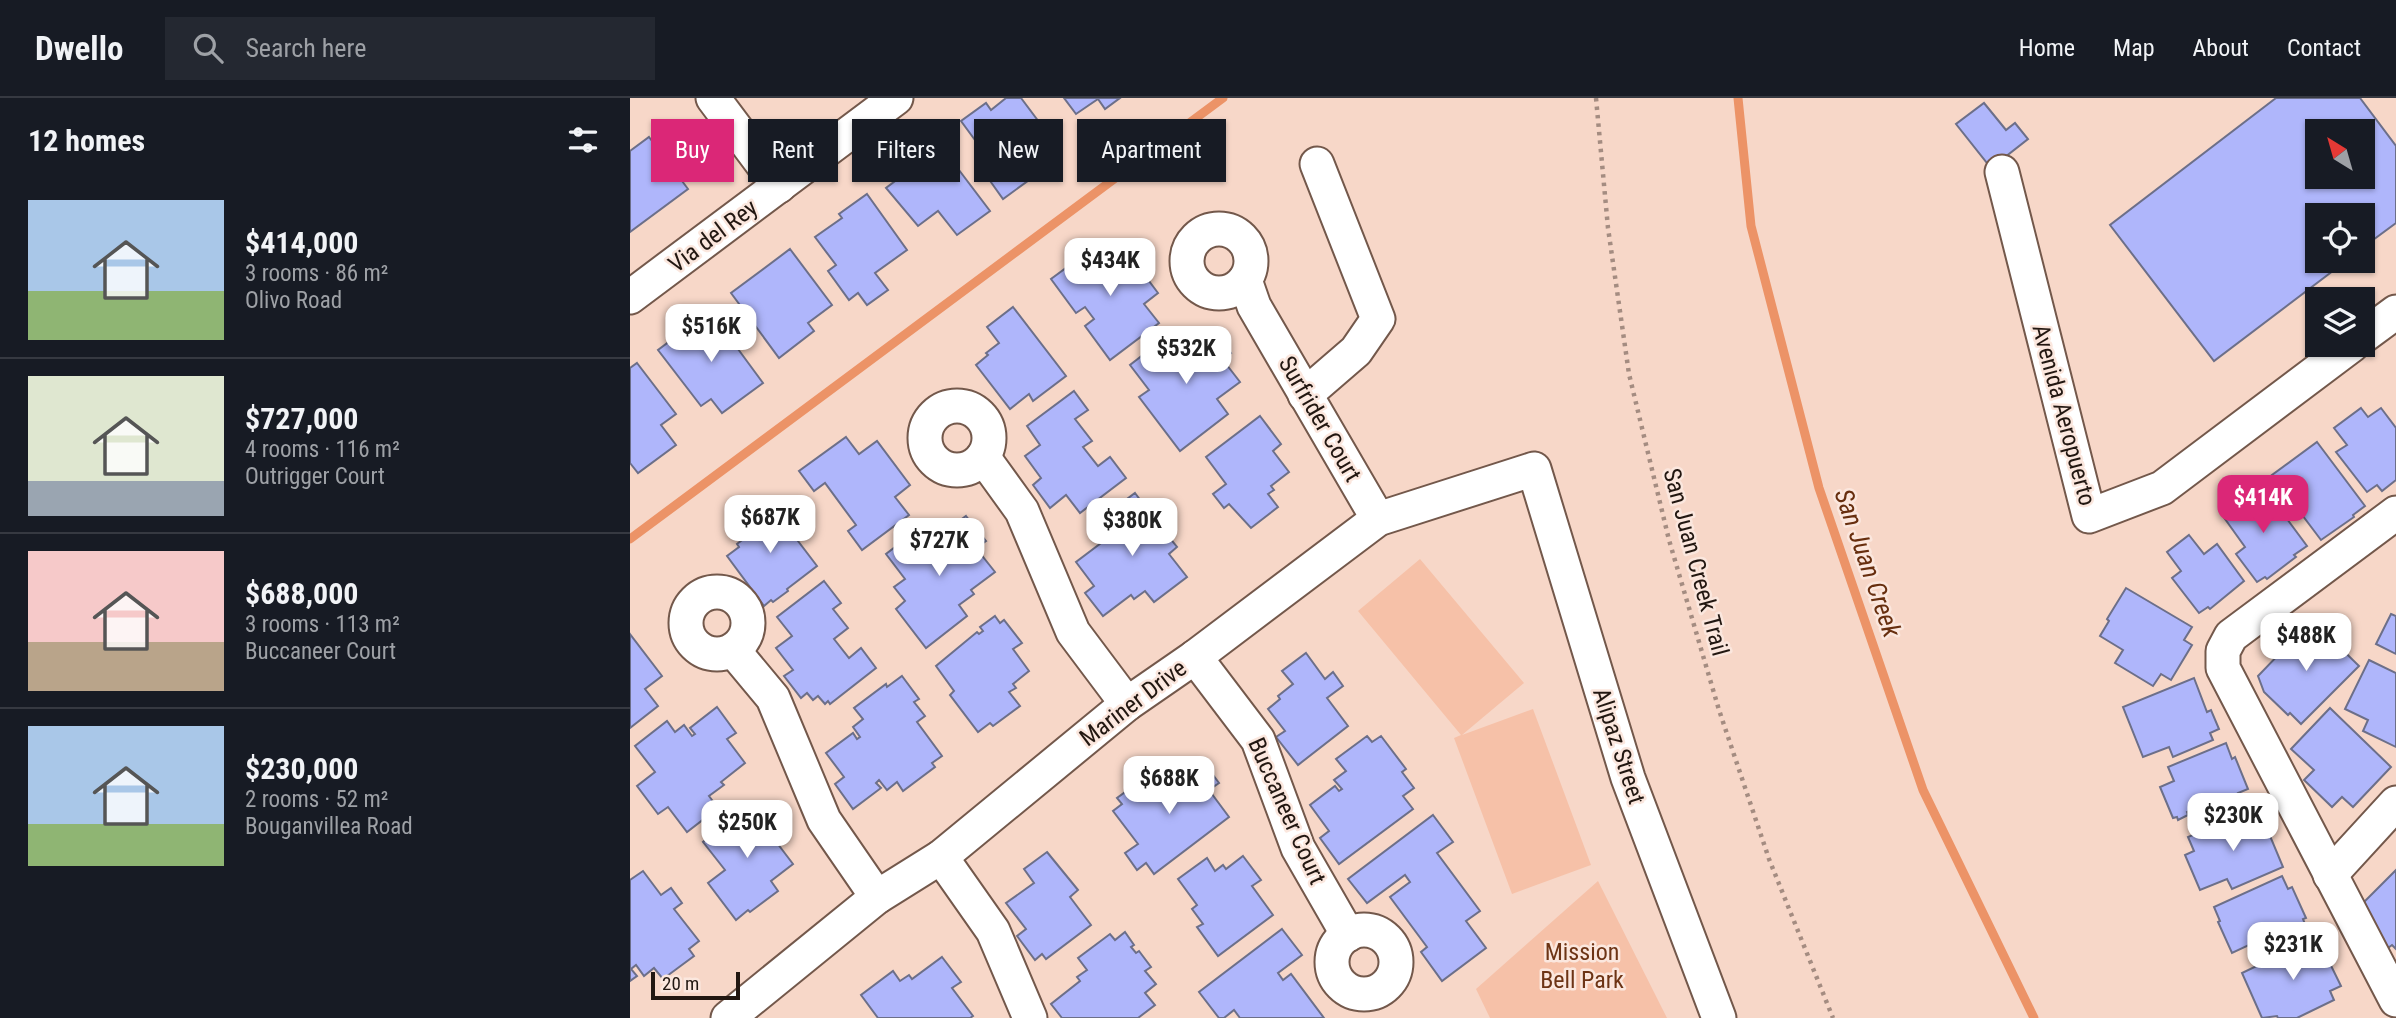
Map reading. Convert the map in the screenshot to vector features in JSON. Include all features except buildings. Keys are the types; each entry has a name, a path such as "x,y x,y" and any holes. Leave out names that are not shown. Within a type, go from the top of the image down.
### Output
{"street":[{"path":"713,98 779,186"},
{"name":"Via del Rey","path":"630,297 896,98"},
{"path":"1305,395 1356,351 1378,319 1317,164"},
{"name":"Avenida Aeropuerto","path":"2002,172 2089,516 2162,488 2336,357"},
{"name":"Surfrider Court","path":"1245,280 1254,306 1378,519"},
{"path":"2375,327 2396,312"},
{"path":"983,457 1022,511 1073,632 1127,704"},
{"name":"Mariner Drive","path":"728,1018 877,897 942,857 1127,704 1195,657 1378,519 1534,469"},
{"name":"Alipaz Street","path":"1534,469 1628,778 1718,1018"},
{"path":"2396,513 2248,622 2231,636 2223,651 2223,668 2230,686 2241,701 2396,1000"},
{"path":"733,650 772,698 824,820 877,897"},
{"name":"Buccaneer Court","path":"1195,657 1258,740 1298,848 1348,935"},
{"path":"2330,875 2396,803"},
{"path":"942,857 993,931 1030,1018"}],"path":[{"name":"San Juan Creek Trail","path":"1596,98 1608,228 1629,374 1669,540 1719,710 1765,846 1833,1018"}],"green space":[{"path":"1420,559 1524,683 1462,735 1533,709 1591,865 1512,894 1454,738 1461,735 1358,611"},
{"name":"Mission Bell Park","path":"1598,881 1667,1018 1490,1018 1476,989"}],"waterway":[{"path":"630,539 1223,98"},
{"name":"San Juan Creek","path":"1738,98 1751,226 1819,488 1923,790 2034,1018"}]}
